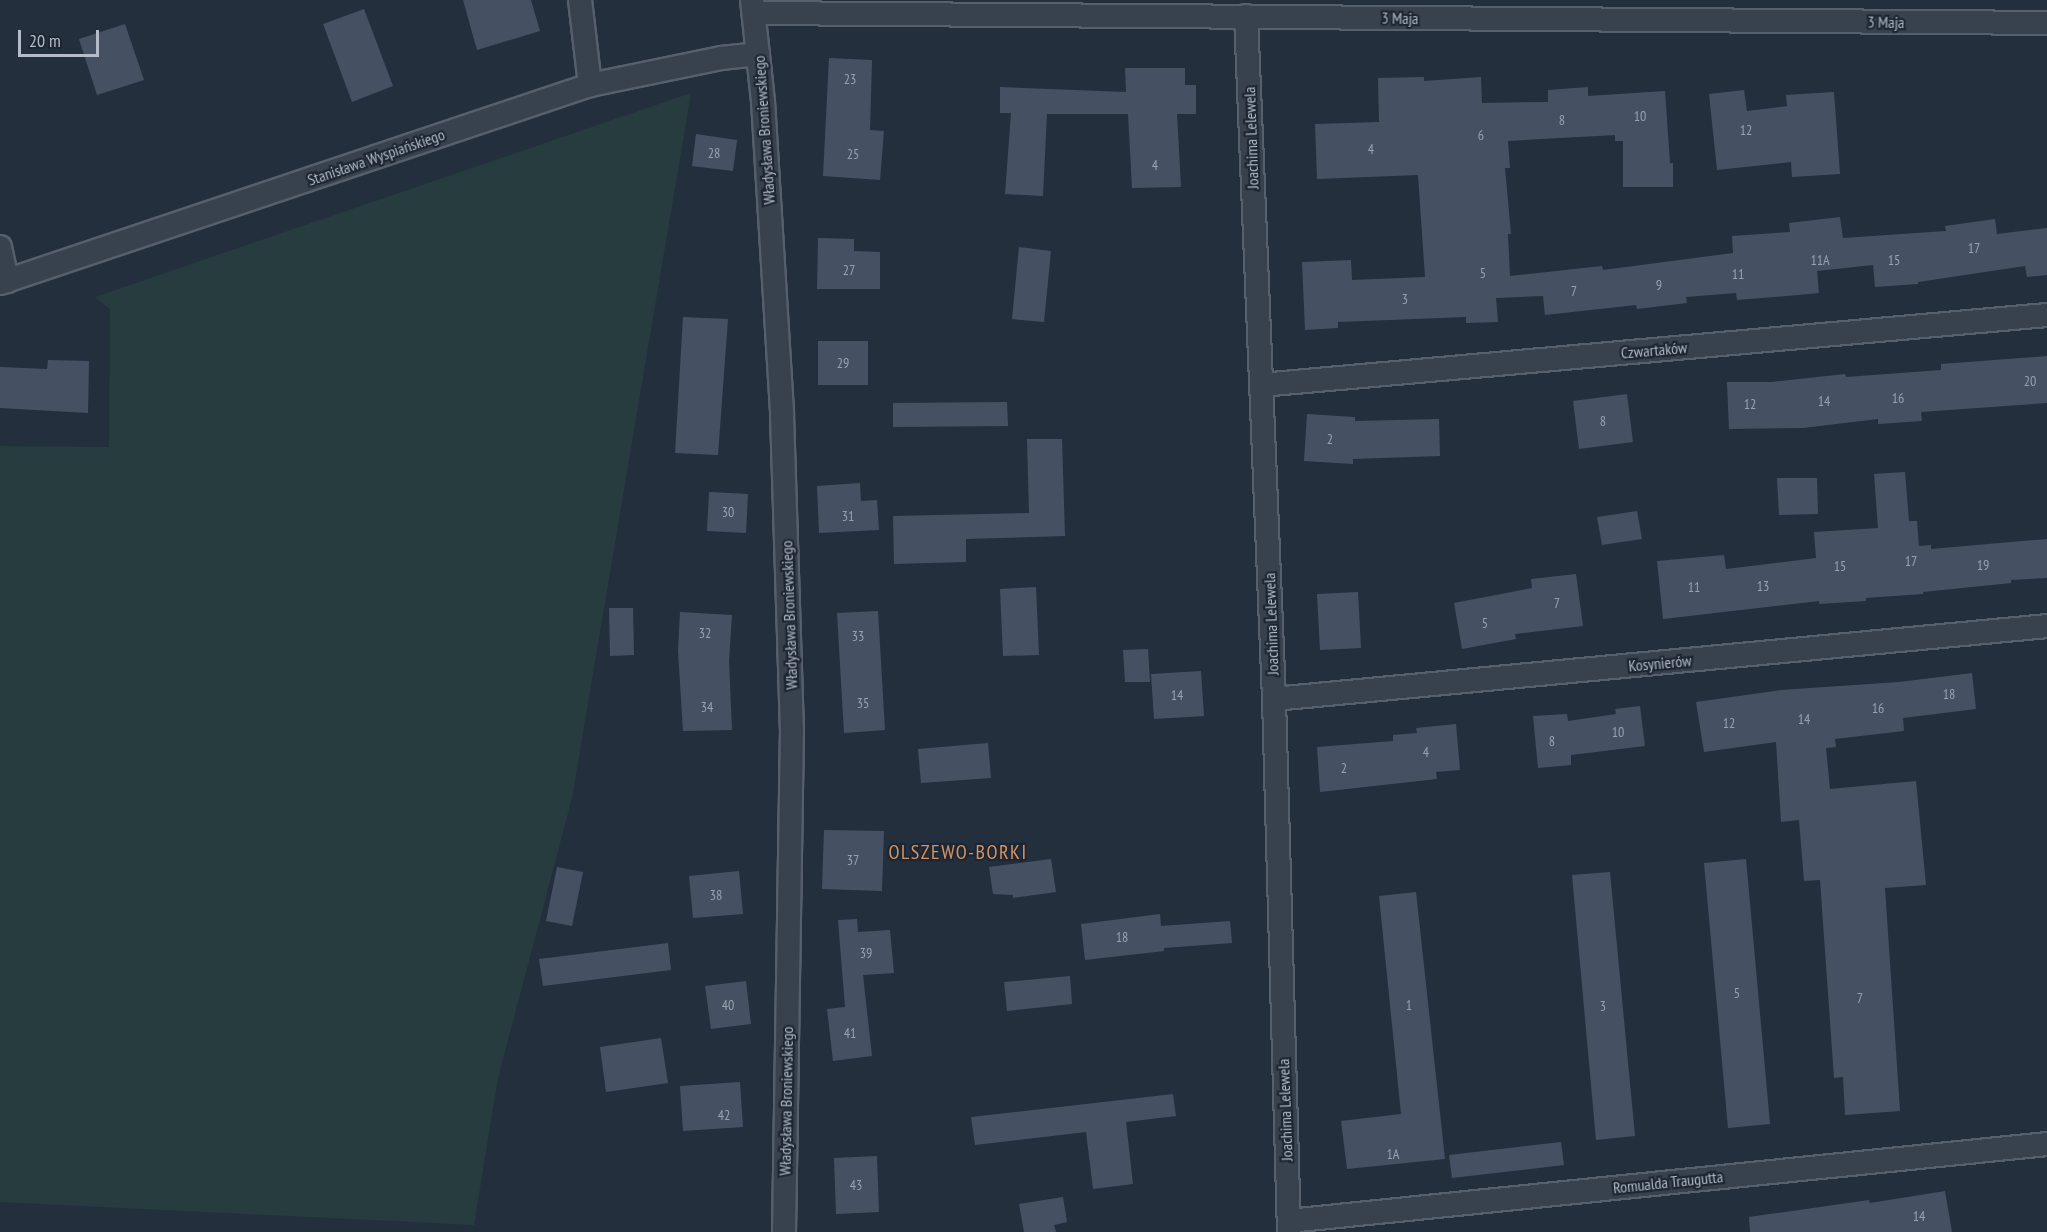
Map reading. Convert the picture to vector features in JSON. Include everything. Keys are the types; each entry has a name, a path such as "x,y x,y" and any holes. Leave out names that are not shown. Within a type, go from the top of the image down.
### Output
{"street":[{"path":"580,0 590,85"},
{"name":"3 Maja","path":"753,7 1246,16 2047,23"},
{"name":"Władysława Broniewskiego","path":"753,7 782,414 792,729 784,1232"},
{"name":"Joachima Lelewela","path":"1246,16 1274,699 1289,1226"},
{"name":"Stanisława Wyspiańskiego","path":"4,282 590,85 722,58 758,54"},
{"path":"0,248 4,282"},
{"name":"Czwartaków","path":"1261,385 2047,315"},
{"name":"Kosynierów","path":"1274,699 2047,626"},
{"name":"Romualda Traugutta","path":"1289,1226 2047,1144"}],"green space":[{"path":"691,93 572,798 498,1078 474,1225 0,1202 0,446 109,447 110,309 95,297"}],"building":[{"path":"463,0 531,0 540,31 477,50"},
{"path":"364,9 393,86 352,102 323,24"},
{"path":"125,24 144,80 97,95 79,39"},
{"path":"829,58 872,60 870,130 884,131 880,180 823,176"},
{"path":"1125,68 1185,68 1185,85 1196,85 1196,114 1177,114 1181,187 1132,188 1128,114 1047,114 1043,196 1005,194 1011,113 1000,113 1000,87 1126,92"},
{"path":"1424,77 1424,81 1481,77 1482,103 1548,102 1548,90 1588,87 1588,96 1665,91 1670,163 1673,163 1673,187 1623,187 1623,141 1615,141 1615,135 1508,141 1510,168 1505,168 1511,234 1508,234 1510,276 1602,266 1603,270 1733,253 1732,236 1790,232 1789,223 1840,217 1843,238 1946,231 1945,226 1995,219 1997,234 2047,228 2047,275 2027,277 2025,266 1918,282 1918,284 1875,287 1873,265 1817,271 1819,293 1737,300 1736,293 1686,297 1687,303 1637,309 1636,305 1545,315 1543,296 1496,298 1498,322 1466,323 1466,317 1338,322 1338,328 1305,330 1302,262 1351,260 1352,280 1425,277 1418,175 1317,179 1315,124 1379,122 1378,78"},
{"path":"1744,90 1747,111 1787,106 1786,95 1834,92 1840,174 1792,177 1791,162 1717,170 1709,94"},
{"path":"696,134 737,140 733,171 692,166"},
{"path":"818,238 854,239 854,251 880,252 880,289 817,289"},
{"path":"1019,247 1051,251 1044,322 1012,319"},
{"path":"683,317 728,319 718,455 675,453"},
{"path":"818,341 868,341 868,385 818,385"},
{"path":"2047,356 2047,403 1921,412 1922,421 1878,424 1878,419 1803,428 1729,429 1727,382 1772,382 1845,374 1846,377 1941,370 1941,364"},
{"path":"48,360 89,361 88,413 0,408 0,367 47,369"},
{"path":"1627,394 1633,442 1579,449 1573,401"},
{"path":"1007,402 1008,426 893,427 893,403"},
{"path":"1307,414 1355,417 1355,421 1439,419 1440,456 1353,459 1353,464 1304,461"},
{"path":"1027,439 1062,439 1065,536 966,539 966,562 894,564 893,516 1029,513"},
{"path":"1905,472 1909,521 1917,521 1919,546 1931,545 1931,549 2047,539 2047,578 2011,580 2011,583 1923,592 1923,594 1866,598 1866,601 1819,604 1819,601 1663,619 1657,561 1724,555 1726,569 1816,558 1814,532 1878,528 1874,474"},
{"path":"1777,478 1817,478 1818,514 1779,515"},
{"path":"860,483 861,501 877,500 879,530 819,533 817,486"},
{"path":"709,492 748,494 746,533 707,531"},
{"path":"1637,511 1642,539 1602,545 1597,517"},
{"path":"1576,574 1583,626 1515,634 1516,639 1462,649 1454,603 1532,588 1531,579"},
{"path":"1036,587 1039,655 1003,656 1000,589"},
{"path":"1358,592 1361,648 1320,650 1317,594"},
{"path":"609,608 633,608 634,655 610,656"},
{"path":"878,611 885,730 844,733 837,613"},
{"path":"680,612 732,615 729,661 732,730 683,731 678,651"},
{"path":"1148,649 1150,682 1125,682 1123,650"},
{"path":"1201,671 1204,716 1154,719 1151,674"},
{"path":"1972,673 1976,709 1903,718 1904,731 1835,739 1836,747 1826,748 1830,789 1916,781 1926,885 1885,888 1900,1111 1845,1115 1843,1077 1834,1078 1820,880 1804,881 1799,820 1781,822 1776,742 1704,752 1696,702 1781,690 1899,682"},
{"path":"1640,706 1645,746 1571,755 1571,765 1538,768 1533,716 1567,714 1568,721 1616,714 1615,709"},
{"path":"1456,724 1460,770 1436,772 1437,779 1320,792 1317,747 1393,741 1393,735 1417,733 1416,728"},
{"path":"988,743 991,778 921,783 918,749"},
{"path":"824,830 884,831 882,891 822,889"},
{"path":"1051,859 1056,892 1013,898 1013,895 993,894 989,867"},
{"path":"1746,859 1770,1124 1728,1128 1704,863"},
{"path":"557,867 583,872 572,926 546,921"},
{"path":"739,871 743,914 693,918 689,876"},
{"path":"1610,872 1635,1136 1596,1140 1572,875"},
{"path":"1416,892 1445,1159 1347,1169 1341,1121 1401,1114 1379,896"},
{"path":"1160,914 1161,926 1230,921 1232,943 1164,948 1164,951 1085,960 1081,924"},
{"path":"857,919 858,932 890,930 894,973 863,975 872,1056 833,1061 827,1009 845,1007 838,920"},
{"path":"668,943 671,970 543,986 539,959"},
{"path":"1070,976 1072,1004 1007,1011 1004,982"},
{"path":"746,981 751,1024 711,1029 705,986"},
{"path":"661,1038 668,1083 606,1092 600,1047"},
{"path":"740,1082 743,1127 683,1131 680,1086"},
{"path":"1173,1094 1176,1116 1126,1122 1133,1184 1093,1189 1086,1132 975,1145 971,1117"},
{"path":"1561,1142 1564,1165 1452,1178 1449,1155"},
{"path":"877,1156 879,1212 836,1214 834,1158"},
{"path":"1945,1191 1952,1232 1750,1232 1749,1217 1869,1200 1870,1203"},
{"path":"1063,1197 1067,1222 1054,1225 1056,1232 1024,1232 1019,1204"}],"district":[{"name":"OLSZEWO-BORKI","path":"958,852"}]}
